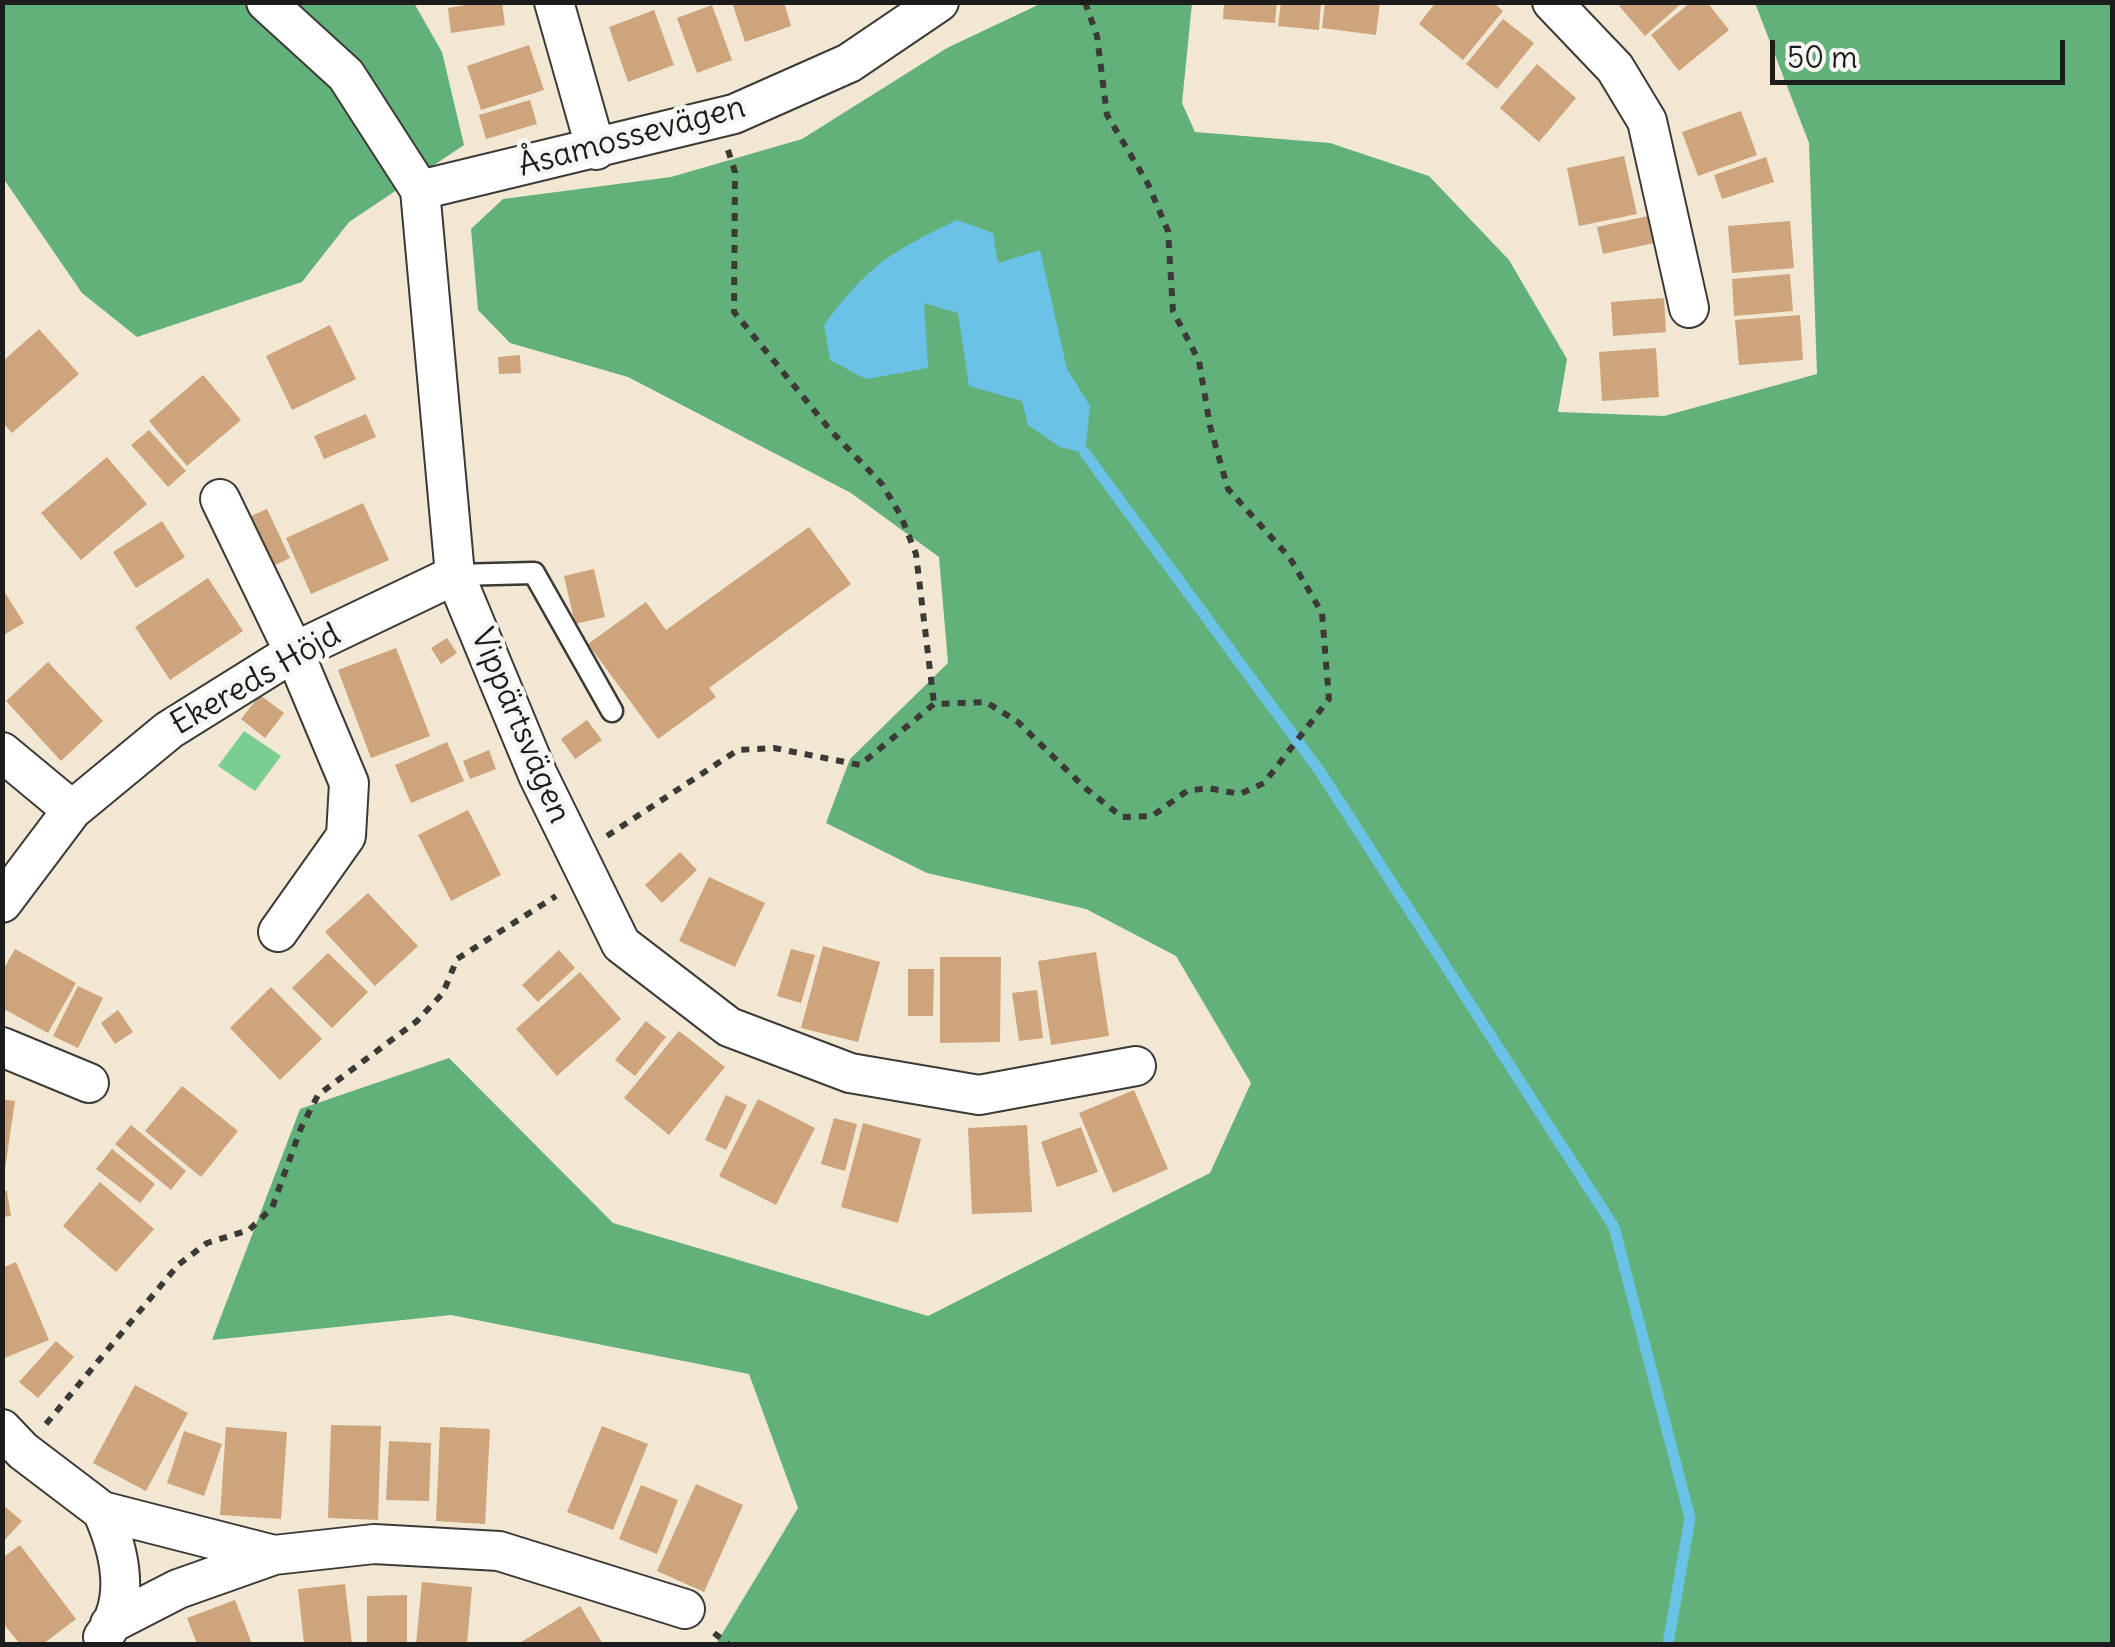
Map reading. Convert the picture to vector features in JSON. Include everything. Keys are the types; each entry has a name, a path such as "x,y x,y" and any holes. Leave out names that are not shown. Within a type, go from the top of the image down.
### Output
{"street":[{"name":"Vippärtsvägen","path":"266,2 346,75 420,190 455,575 577,856 621,944 729,1027 850,1073 978,1095 1136,1066"},
{"path":"554,2 596,150"},
{"name":"Åsamossevägen","path":"420,190 718,118 849,64 939,2"},
{"path":"1552,2 1615,68 1647,121 1688,308"},
{"path":"220,498 294,652 349,783 346,836 278,932"},
{"name":"Ekereds Höjd","path":"2,903 72,810 169,730 294,652 455,575"},
{"path":"2,752 72,810"},
{"path":"2,1047 90,1083"},
{"path":"13,1440 102,1511 274,1555"},
{"path":"102,1511 119,1548 120,1586 103,1634"},
{"path":"103,1634 178,1588 274,1555 374,1544 500,1550 685,1609"}],"lane":[{"path":"455,575 534,572 612,711"}],"path":[{"path":"13,1440 178,1265 207,1243 249,1230 272,1208 300,1128 318,1095 417,1021 444,994 457,959 562,892 577,856 738,750 774,748 860,765 934,704 986,702 1018,722 1084,787 1122,816 1152,816 1186,791 1208,788 1240,794 1264,783 1329,700 1322,612 1290,558 1228,489 1210,426 1199,362 1173,311 1168,231 1148,184 1108,115 1097,36 1085,2"},
{"path":"718,118 735,172 734,312 830,431 882,484 901,516 916,554 934,704"}],"green space":[{"path":"2,3 414,3 442,52 464,145 349,222 302,282 137,337 82,293 3,178"},
{"path":"1042,3 1192,3 1182,103 1195,132 1330,143 1429,176 1509,260 1567,359 1558,412 1664,416 1817,374 1809,143 1755,3 2112,3 2112,1644 716,1644 798,1508 749,1374 451,1315 212,1340 300,1109 449,1058 613,1223 928,1316 1210,1173 1251,1083 1176,956 1086,909 927,873 826,823 850,759 948,663 939,557 851,493 628,377 510,343 478,310 471,229 503,199 671,177 802,139 947,48"},
{"path":"244,731 281,756 255,791 218,766"}],"water":[{"path":"957,220 993,233 998,263 1040,250 1067,369 1090,406 1085,453 1060,447 1028,425 1022,401 969,386 958,313 924,303 928,368 866,379 830,360 824,325 855,288 897,252"}],"building":[{"path":"502,2 505,25 451,33 448,8"},
{"path":"732,2 784,2 791,26 745,42"},
{"path":"1224,2 1277,2 1275,23 1223,19"},
{"path":"1281,2 1321,2 1319,30 1278,26"},
{"path":"1325,2 1380,2 1376,35 1322,28"},
{"path":"1436,2 1493,2 1503,11 1463,60 1419,24"},
{"path":"1623,2 1683,2 1645,36 1619,6"},
{"path":"1691,2 1707,2 1729,30 1679,71 1651,35"},
{"path":"712,5 732,60 697,73 677,18"},
{"path":"654,10 674,65 628,82 609,27"},
{"path":"1503,19 1534,43 1497,89 1466,64"},
{"path":"529,45 544,90 481,110 467,66"},
{"path":"1537,64 1576,98 1539,142 1500,108"},
{"path":"530,100 537,124 486,139 479,115"},
{"path":"1741,111 1757,155 1698,176 1682,132"},
{"path":"1624,156 1637,214 1579,226 1567,168"},
{"path":"1766,157 1774,182 1722,199 1714,175"},
{"path":"1648,216 1654,243 1603,254 1597,227"},
{"path":"1790,221 1794,268 1732,273 1728,226"},
{"path":"1790,274 1793,311 1734,316 1732,279"},
{"path":"1664,298 1666,332 1613,336 1611,302"},
{"path":"1800,315 1803,360 1739,365 1735,320"},
{"path":"330,325 356,379 292,410 266,356"},
{"path":"39,329 79,374 12,433 2,422 2,362"},
{"path":"1656,348 1659,397 1602,401 1599,352"},
{"path":"520,355 521,373 499,374 498,357"},
{"path":"203,375 241,420 187,466 149,421"},
{"path":"366,414 376,437 324,459 314,436"},
{"path":"149,430 186,471 168,487 131,445"},
{"path":"107,457 147,504 81,560 41,513"},
{"path":"363,503 389,560 311,594 286,538"},
{"path":"267,509 290,558 267,569 244,519"},
{"path":"162,521 185,557 136,588 113,552"},
{"path":"809,527 851,584 709,688 716,697 658,739 588,644 646,602 666,630"},
{"path":"594,569 605,617 575,624 564,576"},
{"path":"208,578 243,631 170,680 135,627"},
{"path":"2,588 24,623 2,636"},
{"path":"447,638 457,653 441,664 431,648"},
{"path":"396,648 430,736 371,758 338,670"},
{"path":"48,662 103,721 61,761 6,701"},
{"path":"260,695 284,713 265,738 241,719"},
{"path":"587,720 602,740 575,759 561,739"},
{"path":"447,742 464,781 411,803 395,765"},
{"path":"489,750 496,769 470,779 463,761"},
{"path":"468,810 501,875 451,901 418,835"},
{"path":"680,852 697,870 662,903 645,885"},
{"path":"709,877 765,903 735,967 679,941"},
{"path":"368,893 418,946 375,986 325,932"},
{"path":"823,946 880,962 858,1042 801,1028"},
{"path":"15,949 76,983 48,1033 2,1008 2,972"},
{"path":"791,949 815,955 801,1003 777,996"},
{"path":"559,950 575,968 538,1002 522,985"},
{"path":"1096,952 1109,1036 1051,1045 1038,961"},
{"path":"328,953 368,992 332,1028 292,988"},
{"path":"940,957 1001,957 1000,1042 940,1043"},
{"path":"908,969 934,969 933,1016 908,1016"},
{"path":"580,972 621,1019 557,1076 516,1029"},
{"path":"78,986 103,998 78,1048 53,1036"},
{"path":"271,987 322,1039 280,1080 230,1028"},
{"path":"1037,990 1043,1038 1019,1041 1012,993"},
{"path":"118,1010 133,1032 115,1044 101,1023"},
{"path":"646,1021 666,1037 635,1076 615,1060"},
{"path":"679,1031 725,1067 669,1135 624,1098"},
{"path":"182,1086 238,1131 201,1177 145,1131"},
{"path":"1134,1090 1168,1169 1113,1193 1079,1113"},
{"path":"726,1095 747,1105 726,1150 705,1140"},
{"path":"2,1099 15,1101 5,1169 2,1169"},
{"path":"758,1099 815,1128 776,1205 719,1176"},
{"path":"834,1118 857,1124 845,1171 821,1164"},
{"path":"863,1123 921,1139 898,1223 841,1207"},
{"path":"131,1125 186,1171 171,1190 115,1144"},
{"path":"1027,1125 1032,1212 972,1214 968,1128"},
{"path":"1081,1127 1098,1172 1057,1187 1041,1142"},
{"path":"112,1149 155,1184 140,1203 96,1169"},
{"path":"100,1182 154,1229 116,1272 63,1226"},
{"path":"2,1191 7,1191 11,1216 2,1217"},
{"path":"16,1262 49,1340 2,1359 2,1268"},
{"path":"56,1341 74,1357 38,1398 19,1382"},
{"path":"135,1385 188,1413 146,1491 93,1463"},
{"path":"331,1425 381,1426 378,1520 328,1518"},
{"path":"602,1426 648,1444 613,1530 567,1512"},
{"path":"226,1427 287,1432 281,1519 220,1515"},
{"path":"440,1427 490,1429 485,1524 436,1521"},
{"path":"184,1431 222,1444 204,1496 167,1483"},
{"path":"389,1441 431,1443 429,1501 386,1500"},
{"path":"696,1484 743,1505 704,1592 657,1571"},
{"path":"641,1485 678,1500 657,1554 619,1539"},
{"path":"2,1504 22,1521 2,1543"},
{"path":"20,1545 76,1619 43,1644 20,1644 2,1622 2,1558"},
{"path":"422,1582 472,1587 467,1644 416,1644"},
{"path":"345,1584 352,1644 304,1644 298,1589"},
{"path":"407,1595 407,1644 367,1644 367,1596"},
{"path":"235,1600 252,1644 197,1644 187,1618"},
{"path":"580,1606 603,1644 518,1644"}],"waterway":[{"path":"1085,453 1321,773 1614,1227 1690,1518 1668,1644"}]}
